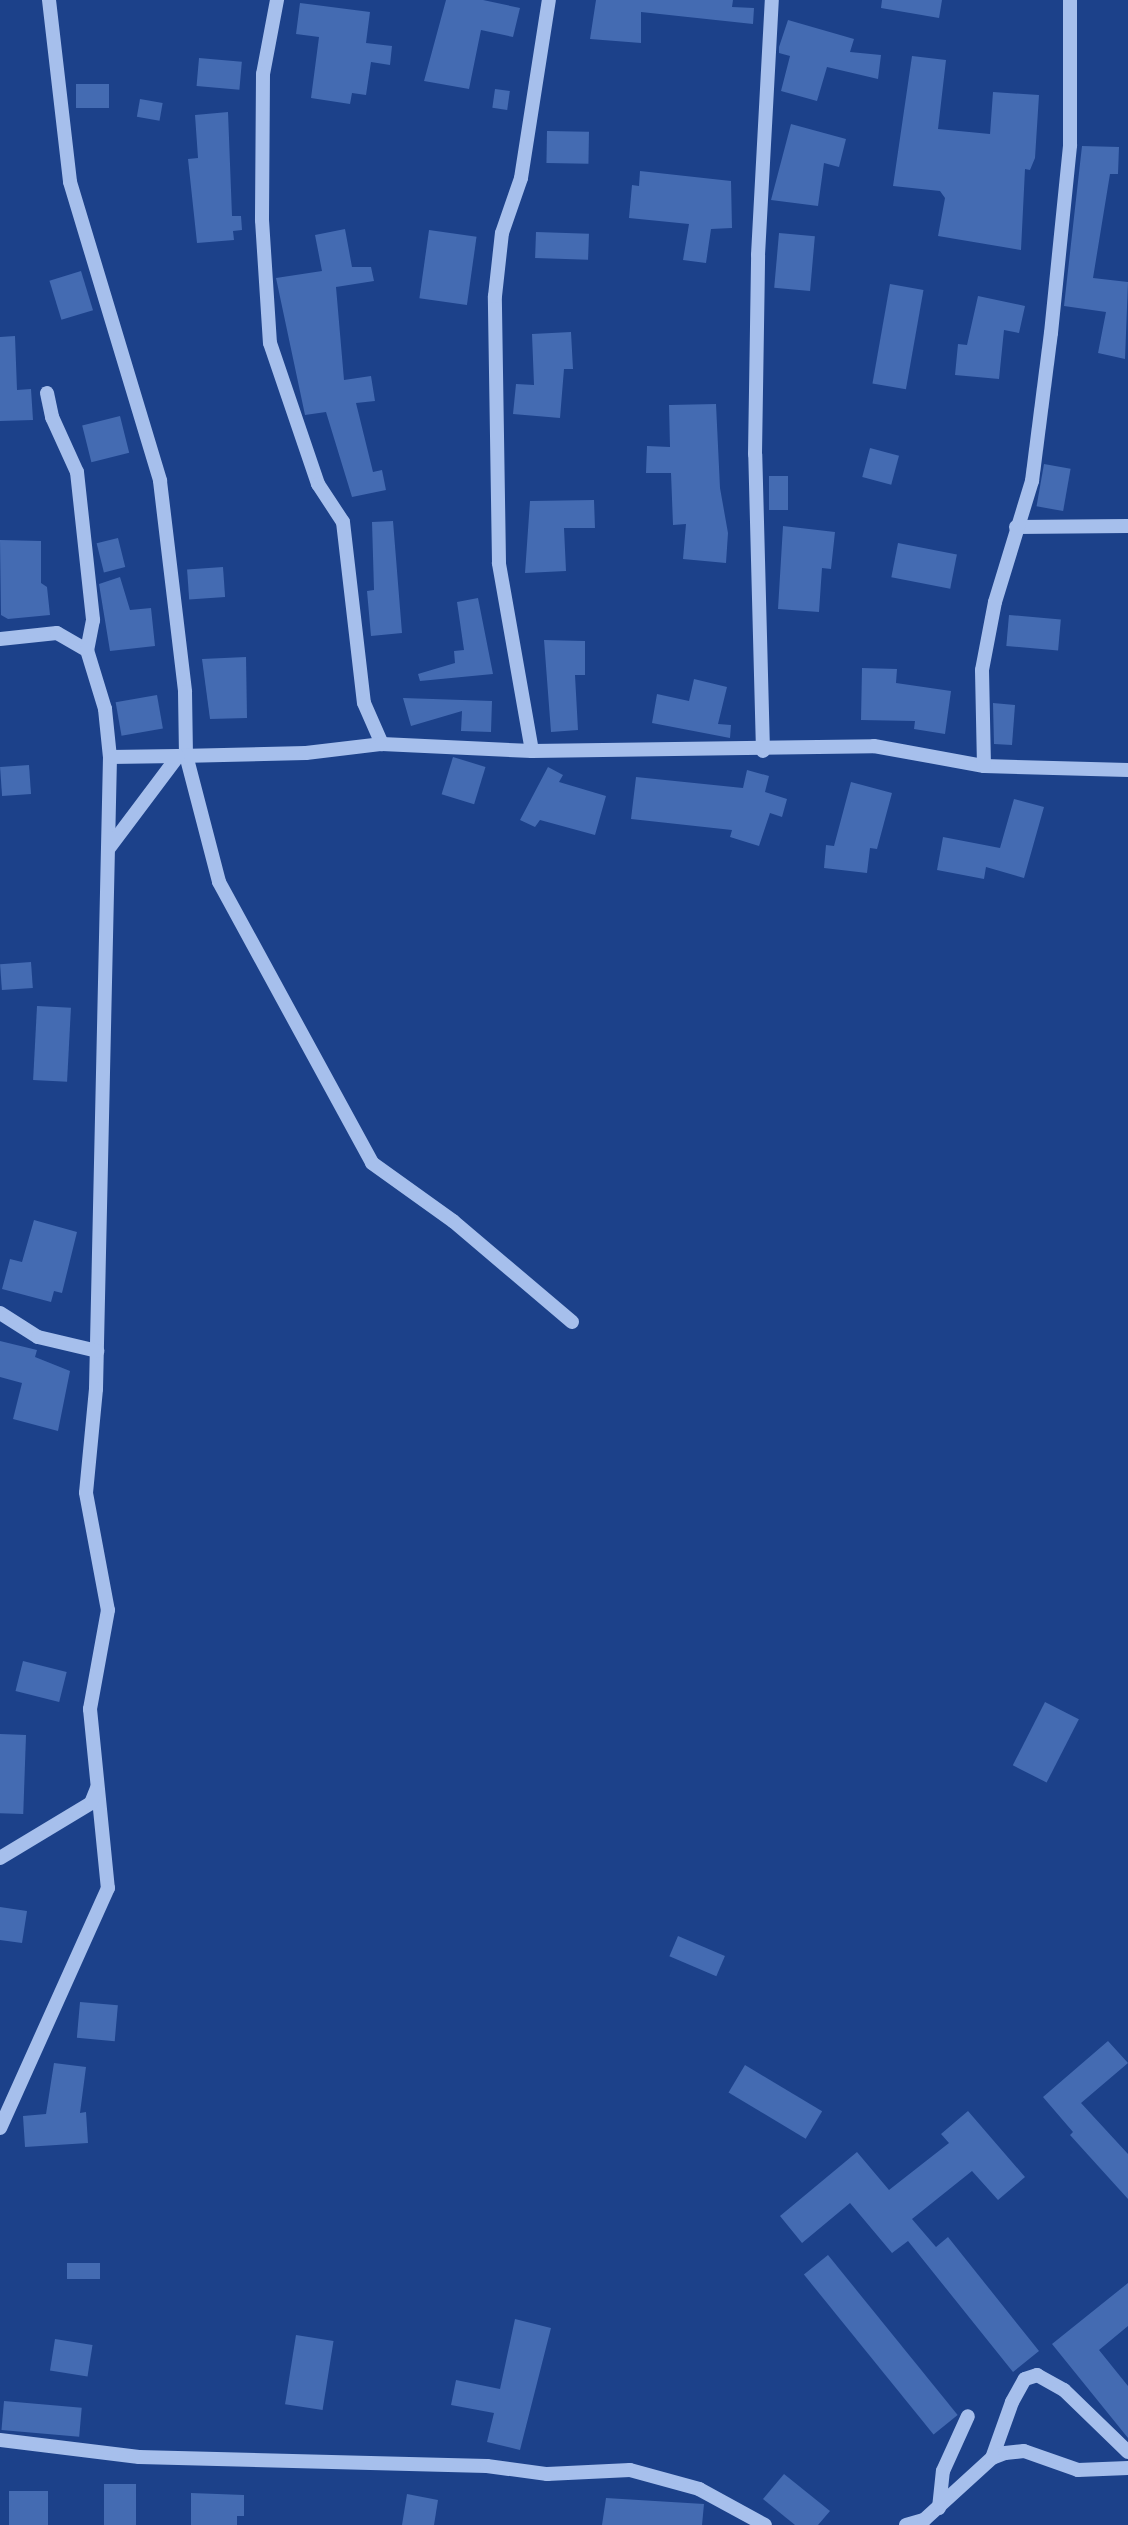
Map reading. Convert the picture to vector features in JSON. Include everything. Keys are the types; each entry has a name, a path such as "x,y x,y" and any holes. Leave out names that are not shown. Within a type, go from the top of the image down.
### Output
{"street":[{"path":"49,0 70,182 160,481 185,692 182,755 219,882 372,1163 464,1230 572,1322"},
{"path":"277,0 263,74 262,220 270,343 318,484 343,522 364,703 382,744"},
{"path":"532,751 499,563 495,296 502,233 521,178 549,0"},
{"path":"763,751 755,454 758,255 772,0"},
{"path":"984,766 982,670 1016,527 1032,481 1070,145 1070,0"},
{"path":"0,2128 108,1888 90,1709 108,1610 86,1493 97,1351 110,757 105,709 87,650 93,620 77,472 72,451 52,417 47,393"},
{"path":"1016,527 1128,526"},
{"path":"0,639 57,633 87,650"},
{"path":"110,757 306,753 382,744 532,751 763,751 874,746 984,766 1128,770"},
{"path":"108,848 182,755"},
{"path":"0,1313 38,1337 97,1351"},
{"path":"0,1858 91,1803 98,1787"},
{"path":"906,2525 939,2508 992,2458 1012,2402 1025,2379 1037,2375 1064,2390 1128,2452"},
{"path":"939,2508 943,2471 968,2416"},
{"path":"0,2440 139,2457 487,2466 547,2474 630,2470 699,2489 765,2525"},
{"path":"992,2458 1024,2451 1078,2470 1128,2468"}],"building":[{"path":"446,0 483,0 520,8 513,37 481,30 469,89 424,81"},
{"path":"596,0 733,0 732,7 754,8 753,24 641,12 641,43 590,39"},
{"path":"882,0 942,0 939,18 881,8"},
{"path":"300,3 370,12 366,43 392,46 390,65 371,62 366,95 352,93 350,104 311,98 319,37 296,34"},
{"path":"788,20 854,39 850,52 881,55 878,79 827,67 817,101 781,91 790,56 779,53 779,47"},
{"path":"912,56 946,60 938,129 990,134 993,92 1039,95 1035,158 1030,170 1025,169 1021,250 938,236 945,198 940,191 893,186"},
{"path":"199,58 242,62 239,90 197,86"},
{"path":"76,84 109,84 109,108 76,108"},
{"path":"495,89 510,91 507,110 492,108"},
{"path":"140,99 163,103 160,121 137,117"},
{"path":"228,112 232,216 241,216 242,230 233,231 234,240 197,243 188,159 198,158 195,115"},
{"path":"791,124 846,139 839,167 824,163 818,206 771,200"},
{"path":"547,131 589,132 588,164 546,163"},
{"path":"1082,146 1119,147 1118,174 1110,174 1093,278 1128,282 1125,359 1098,353 1106,312 1064,306"},
{"path":"640,171 731,181 732,228 711,229 706,263 683,260 689,224 629,218 632,185 639,186"},
{"path":"345,229 352,267 371,267 374,281 336,287 344,380 371,376 375,401 356,403 373,472 382,470 386,490 352,497 326,412 305,415 276,278 322,271 315,235"},
{"path":"429,230 477,237 467,305 419,298"},
{"path":"536,232 589,234 588,260 535,258"},
{"path":"779,233 815,236 810,291 774,288"},
{"path":"81,271 93,310 61,320 49,281"},
{"path":"890,284 923,290 906,389 872,383"},
{"path":"978,296 1025,306 1019,333 1004,330 999,379 955,375 958,344 967,345"},
{"path":"571,332 573,369 564,369 560,418 513,414 516,384 534,385 532,334"},
{"path":"15,336 17,390 31,389 33,420 0,421 0,337"},
{"path":"716,404 720,488 728,533 726,563 683,559 686,524 673,525 671,473 646,473 647,446 670,447 669,405"},
{"path":"120,416 129,453 91,462 82,425"},
{"path":"870,448 899,456 891,485 862,477"},
{"path":"1044,464 1071,469 1063,511 1037,506"},
{"path":"769,476 788,476 788,510 769,510"},
{"path":"594,500 595,528 564,528 566,571 525,573 530,501"},
{"path":"393,521 402,633 371,636 367,591 374,590 372,522"},
{"path":"783,526 835,532 831,569 822,568 819,612 778,609"},
{"path":"118,538 125,567 104,572 97,543"},
{"path":"0,540 41,541 41,583 47,587 50,615 8,619 1,615"},
{"path":"898,543 957,554 950,589 891,577"},
{"path":"223,567 225,597 189,599 187,570"},
{"path":"120,577 130,610 151,608 155,646 110,651 99,584"},
{"path":"478,598 493,674 420,681 418,674 455,663 454,651 464,650 457,602"},
{"path":"1009,615 1061,620 1058,650 1006,646"},
{"path":"544,640 585,641 585,675 575,675 578,730 551,732"},
{"path":"246,657 247,718 210,719 202,659"},
{"path":"862,668 897,669 896,683 951,691 945,734 914,729 915,721 861,720"},
{"path":"694,679 727,687 718,724 731,725 730,738 652,723 657,694 689,701"},
{"path":"157,695 163,728 122,736 116,702"},
{"path":"403,698 492,701 491,732 461,731 462,711 411,726"},
{"path":"993,703 1015,705 1012,745 994,744"},
{"path":"453,757 486,767 474,804 442,794"},
{"path":"29,765 31,794 2,796 0,767"},
{"path":"548,767 563,775 559,782 606,796 595,835 540,820 535,827 520,820"},
{"path":"747,770 769,776 765,792 787,799 782,817 770,813 759,846 730,837 732,830 631,819 636,777 743,788"},
{"path":"851,782 892,793 877,849 870,848 867,873 824,868 826,845 834,846"},
{"path":"1014,799 1044,807 1024,878 986,867 984,879 937,870 943,837 1000,848"},
{"path":"31,962 33,988 2,990 0,964"},
{"path":"37,1006 71,1008 67,1082 33,1080"},
{"path":"34,1220 77,1232 62,1293 54,1291 51,1302 2,1289 10,1259 22,1262"},
{"path":"0,1341 37,1350 35,1357 70,1371 58,1431 13,1419 22,1383 0,1377"},
{"path":"23,1661 67,1672 59,1702 16,1691"},
{"path":"1045,1702 1079,1719 1047,1783 1013,1765"},
{"path":"0,1734 26,1735 23,1814 0,1813"},
{"path":"0,1907 27,1911 22,1943 0,1940"},
{"path":"678,1936 725,1956 716,1976 669,1956"},
{"path":"80,2002 118,2005 115,2041 77,2038"},
{"path":"1108,2041 1128,2063 1081,2103 1128,2154 1128,2199 1070,2135 1073,2132 1043,2097"},
{"path":"54,2063 86,2067 80,2113 86,2112 88,2143 25,2147 23,2116 46,2114"},
{"path":"745,2065 822,2111 806,2139 729,2092"},
{"path":"968,2111 1025,2177 998,2200 972,2171 912,2219 936,2247 948,2237 1039,2351 1013,2372 908,2241 892,2253 850,2203 802,2243 780,2216 857,2152 889,2190 949,2143 941,2134"},
{"path":"828,2255 958,2415 934,2435 804,2275"},
{"path":"67,2263 100,2263 100,2279 67,2279"},
{"path":"1128,2283 1128,2326 1099,2350 1128,2386 1128,2438 1052,2344"},
{"path":"515,2319 551,2328 520,2450 487,2442 494,2413 451,2405 456,2380 500,2389"},
{"path":"296,2335 334,2341 323,2410 285,2404"},
{"path":"55,2339 93,2345 88,2377 50,2371"},
{"path":"4,2401 82,2408 79,2437 1,2430"},
{"path":"784,2474 830,2511 818,2525 795,2525 763,2499"},
{"path":"104,2484 136,2484 136,2525 104,2525"},
{"path":"9,2491 48,2491 48,2525 9,2525"},
{"path":"191,2493 244,2495 244,2516 237,2516 237,2525 191,2525"},
{"path":"407,2494 438,2500 434,2525 402,2525"},
{"path":"606,2498 704,2504 702,2525 602,2525"}]}
